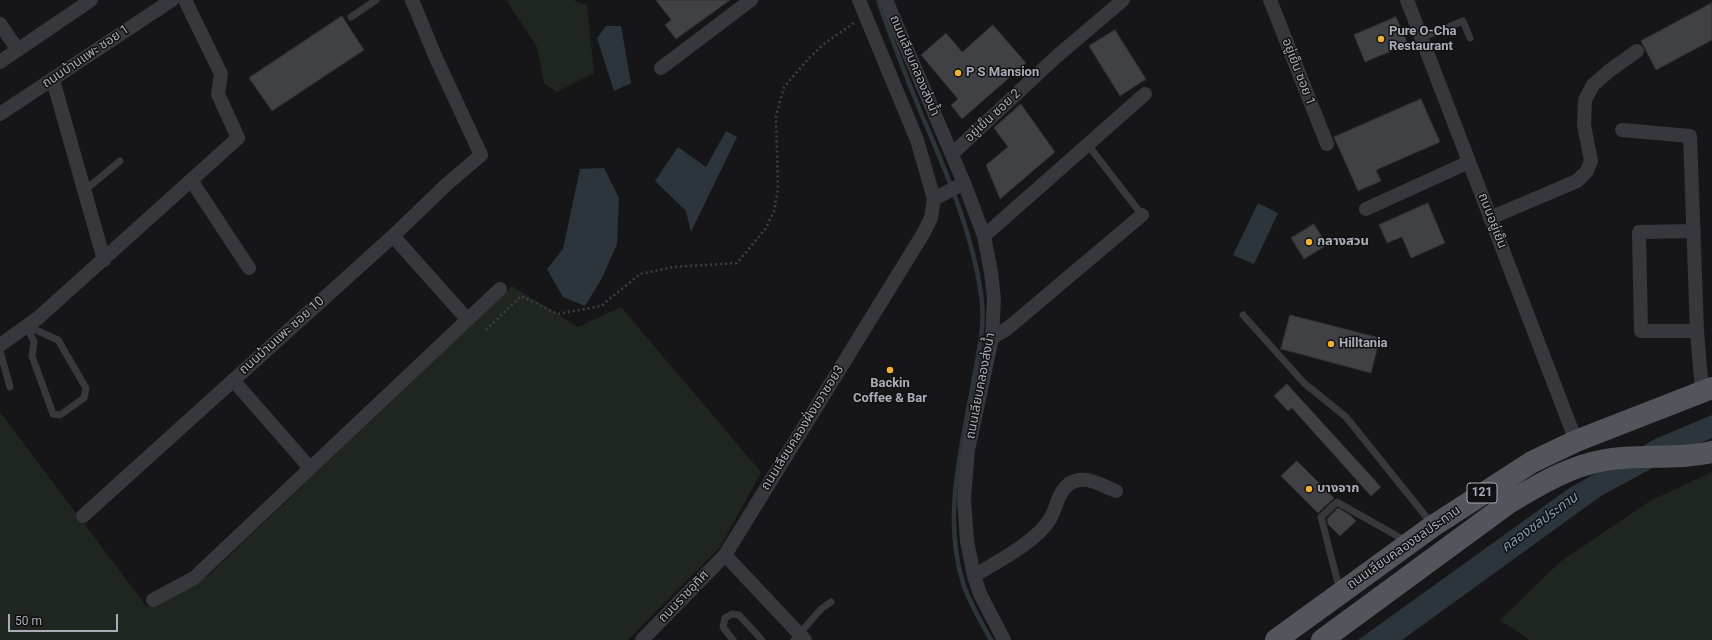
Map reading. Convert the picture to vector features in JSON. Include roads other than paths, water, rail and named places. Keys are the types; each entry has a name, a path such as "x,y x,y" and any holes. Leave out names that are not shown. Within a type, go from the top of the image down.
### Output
{"main road":[{"name":"ถนนเลียบคลองชลประทาน","path":"1276,640 1433,526 1532,462 1576,441 1707,390"},
{"name":"ถนนเลียบคลองชลประทาน","path":"1322,640 1510,502 1543,482 1572,469 1607,460 1685,456 1711,452"}],"street":[{"name":"ถนนบ้านแพะ ซอย 1","path":"0,114 172,0"},
{"path":"0,345 38,318 238,138 218,94 221,74 185,0"},
{"name":"ถนนบ้านแพะ ซอย 10","path":"83,516 393,236 446,184 482,155 436,58 412,0"},
{"path":"661,68 751,0"},
{"name":"ถนนเลียบคลองส่งน้ำ","path":"859,0 917,140 934,199"},
{"name":"ถนนเลียบคลองส่งน้ำ","path":"886,0 964,183 984,236 991,272 994,299 992,338 968,450 964,498 967,541 974,576 980,594 1004,640"},
{"name":"อยู่เย็น ซอย 2","path":"952,154 1056,58 1123,0"},
{"name":"อยู่เย็น ซอย 1","path":"1270,0 1327,144"},
{"name":"ถนนอยู่เย็น","path":"1407,0 1576,441"},
{"path":"0,62 89,1"},
{"path":"0,24 18,50"},
{"path":"1490,218 1577,181 1587,171 1591,161 1584,125 1585,100 1593,85 1608,71 1637,51"},
{"path":"53,80 104,260"},
{"path":"984,236 1145,94"},
{"path":"1622,130 1690,136 1697,331 1707,390"},
{"path":"1366,209 1469,162"},
{"path":"191,180 249,268"},
{"path":"934,199 964,183"},
{"name":"ถนนเลียบคลองฝั่งขวาซอย3","path":"725,554 923,234 931,218 934,199"},
{"path":"992,338 1008,328 1142,215"},
{"path":"1694,231 1639,232 1641,331 1697,331"},
{"path":"393,236 467,319"},
{"path":"153,600 194,578 500,289"},
{"path":"233,380 310,468"},
{"path":"974,576 1029,541 1050,519 1061,492 1070,483 1077,480 1092,480 1116,491"},
{"path":"725,554 800,638"},
{"name":"ถนนราชอุทิศ","path":"642,640 725,554"}],"lane":[{"path":"351,16 376,0"},
{"path":"1421,38 1463,21 1470,38"},
{"path":"1088,145 1142,215"},
{"path":"84,192 120,161"},
{"path":"1243,315 1304,383 1346,417 1433,526"},
{"path":"27,326 58,340 86,388 84,398 60,415 53,414 32,356 34,342 27,326"},
{"path":"0,351 10,387"},
{"path":"1340,593 1322,517 1337,502 1409,543"},
{"path":"800,638 821,609 831,602"},
{"path":"733,640 723,627 725,618 732,614 739,615 762,640"}],"water":[{"path":"606,26 621,26 631,83 614,91 597,38"},
{"path":"726,131 737,137 691,232 686,211 655,181 678,147 706,167"},
{"path":"604,168 619,198 617,244 602,278 585,306 563,297 547,269 563,249 580,169"},
{"path":"1258,203 1278,213 1254,264 1233,255"},
{"name":"คลองชลประทาน","path":"1712,415 1712,438 1691,447 1601,496 1402,640 1358,640 1568,489 1655,439"}],"waterway":[{"path":"878,0 904,71 957,202 965,225 977,271 983,317 979,350 959,460 954,510 954,536 964,586 991,640"}],"place":[{"name":"Pure O-Cha Restaurant","path":"1381,39"},
{"name":"P S Mansion","path":"958,73"},
{"name":"กลางสวน","path":"1309,242"},
{"name":"Hilltania","path":"1331,344"},
{"name":"Backin Coffee & Bar","path":"890,370"},
{"name":"บางจาก","path":"1309,489"}]}
